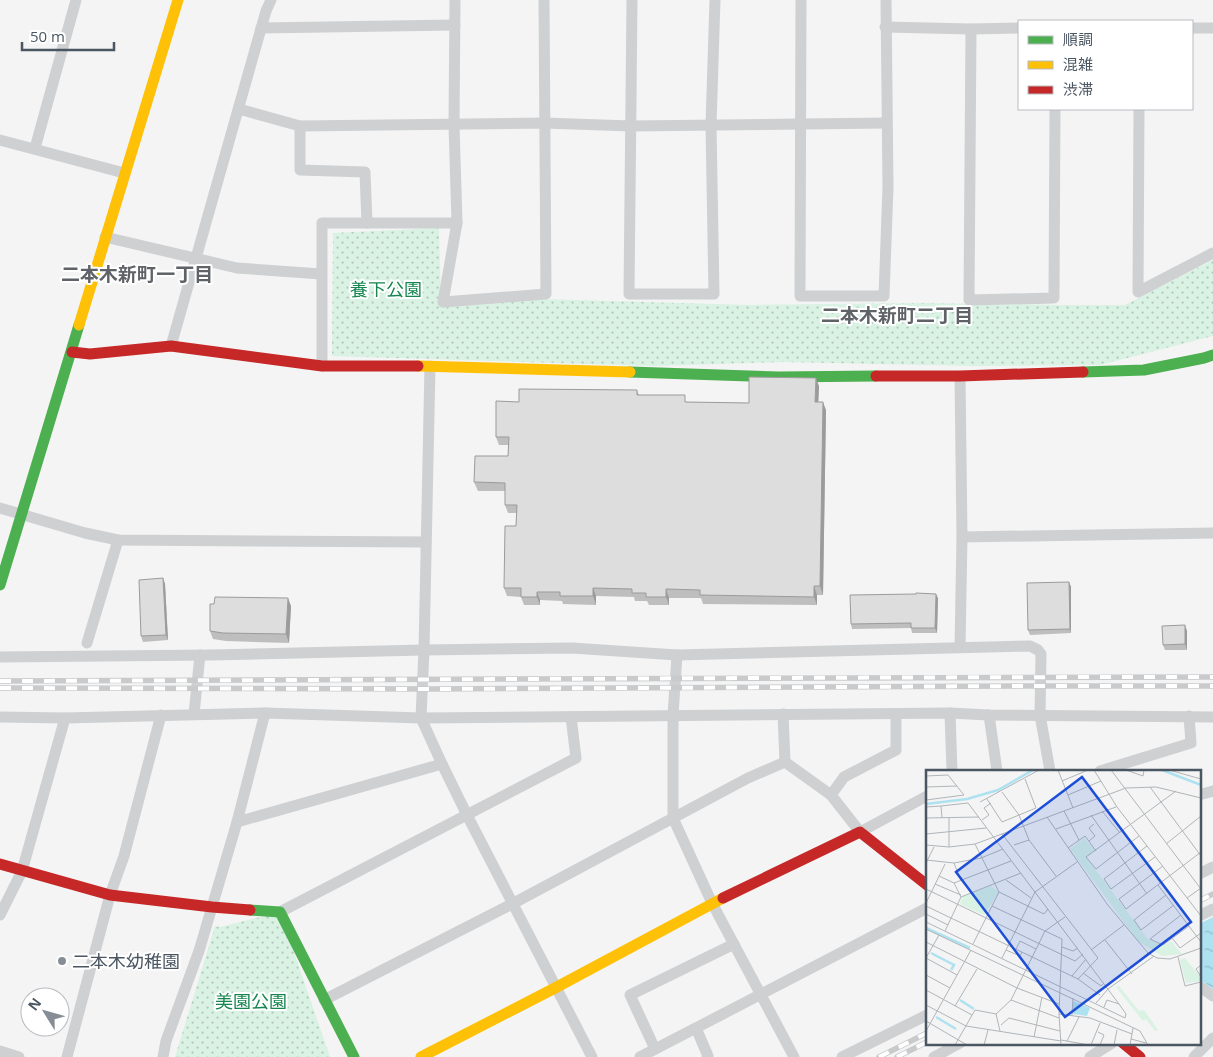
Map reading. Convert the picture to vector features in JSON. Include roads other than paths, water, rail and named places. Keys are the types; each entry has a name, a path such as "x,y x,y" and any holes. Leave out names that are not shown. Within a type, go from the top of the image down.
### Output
{"street":[{"path":"34,148 76,0"},
{"path":"0,585 72,352 124,172 178,0"},
{"path":"171,346 270,0"},
{"path":"456,0 454,124 457,223 443,302 546,294 544,0"},
{"path":"632,0 629,294 714,294 711,125 715,0"},
{"path":"801,0 800,296 884,296 888,187 886,0"},
{"path":"261,28 455,25"},
{"path":"885,27 1018,28"},
{"path":"1193,28 1213,28"},
{"path":"971,29 969,300 1054,298 1055,110"},
{"path":"238,109 300,126 544,123 631,126 886,123"},
{"path":"1139,110 1138,292 1213,253"},
{"path":"300,126 300,170 365,172 367,223"},
{"path":"0,140 124,172"},
{"path":"322,366 322,223 457,223"},
{"path":"106,237 237,268 321,274"},
{"path":"72,352 90,354 171,346 322,366 430,366 779,377 960,376 1144,370 1213,355"},
{"path":"430,366 421,718 467,815 592,1057"},
{"path":"960,376 962,537 960,647"},
{"path":"0,508 85,533 118,540 426,542"},
{"path":"962,537 1213,533"},
{"path":"87,643 118,540"},
{"path":"0,657 572,648 677,655 1030,646 1042,654 1040,715 1050,770"},
{"path":"194,714 200,655"},
{"path":"677,655 673,715 673,818 712,903 794,1057"},
{"path":"163,1057 166,1041 199,951 237,822 265,713"},
{"path":"0,717 65,718 265,713 421,718 950,713 1213,717"},
{"path":"950,713 952,770"},
{"path":"782,714 785,762"},
{"path":"831,795 844,777 896,750 896,714"},
{"path":"67,1057 110,895 124,856 161,715"},
{"path":"989,715 997,770"},
{"path":"1103,770 1191,743 1189,716"},
{"path":"0,864 110,895 212,907 280,912 576,758 570,717"},
{"path":"0,915 22,871 65,718"},
{"path":"785,762 831,795 860,832 926,884"},
{"path":"324,1000 512,904 748,778 785,762"},
{"path":"237,822 442,764"},
{"path":"1200,795 1213,791"},
{"path":"421,1057 555,988 712,903 860,832 926,797"},
{"path":"1200,874 1213,867"},
{"path":"640,1057 926,909"},
{"path":"1200,916 1213,909"},
{"path":"280,912 354,1057"},
{"path":"655,1049 630,995 734,944"},
{"path":"1200,987 1213,996"},
{"path":"842,1057 926,1015"},
{"path":"696,1028 707,1057"},
{"path":"1194,1057 1213,1038"},
{"path":"934,1057 958,1044"},
{"path":"1090,1057 1110,1044"},
{"path":"1124,1044 1140,1057"},
{"path":"0,1051 19,1057"}],"water":[{"path":"1213,917 1213,989 1200,980 1200,924"}],"railway":[{"path":"0,681 1213,677"},
{"path":"0,688 432,689 1213,686"},
{"path":"1200,900 1213,894"},
{"path":"879,1057 926,1034"},
{"path":"897,1057 926,1042"}],"place":[{"name":"二本木幼稚園","path":"62,961"}],"district":[{"name":"二本木新町一丁目","path":"137,274"},
{"name":"二本木新町二丁目","path":"897,315"}],"park label":[{"name":"養下公園","path":"386,289"},
{"name":"美園公園","path":"251,1001"}]}
